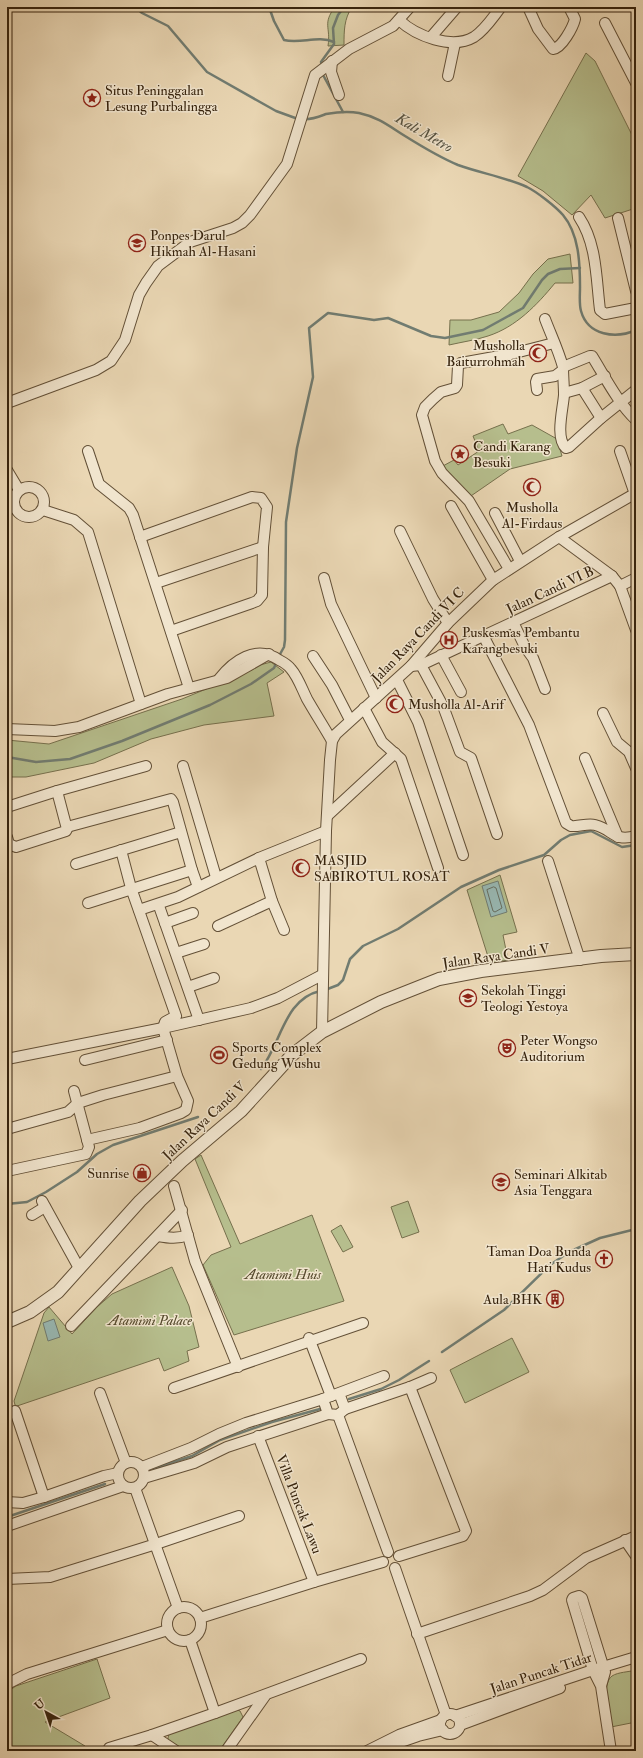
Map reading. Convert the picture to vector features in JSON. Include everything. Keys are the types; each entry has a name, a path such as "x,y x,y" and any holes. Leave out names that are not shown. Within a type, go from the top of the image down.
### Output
{"street":[{"path":"7,403 96,370 111,361 125,340 139,296 158,266 190,242 233,228 242,223 287,164 313,78 316,74 354,47 384,32 399,20 410,7"},
{"path":"431,37 457,7"},
{"path":"399,20 414,32 455,43 475,36 501,7"},
{"path":"528,7 538,29 553,49 559,46 574,24 575,19 570,7"},
{"path":"605,23 636,83"},
{"path":"448,76 455,43"},
{"path":"330,63 331,72 339,95"},
{"path":"579,217 591,240 600,310 605,314 636,308"},
{"path":"618,218 636,291"},
{"path":"545,318 554,342 558,347 563,368 564,393 560,429 562,442 566,448 576,441 600,418 636,390"},
{"path":"509,569 469,501 442,473 435,462 422,414 425,407 441,392 455,388 457,385 458,366 462,363 511,354 554,342"},
{"path":"537,390 536,380 555,376 563,368 592,356 630,414 636,420"},
{"path":"564,393 582,388 605,376"},
{"path":"582,388 600,418"},
{"path":"88,450 99,484 129,508 156,583 189,688"},
{"path":"620,451 636,493"},
{"path":"7,470 19,490"},
{"path":"29,487 39,490 44,499 43,510 34,517 29,518 19,514 14,505 14,500 19,490 29,487"},
{"name":"Jalan Raya Candi VI C","path":"332,741 336,734 350,720 396,680 416,666 448,623 493,580 559,537 636,493"},
{"path":"140,536 239,500 257,497 261,498 268,507 263,547 262,595 257,601 172,631"},
{"path":"451,506 493,580"},
{"path":"43,510 74,520 88,532 141,704"},
{"path":"495,513 520,561"},
{"path":"400,531 434,599 448,623"},
{"path":"559,537 612,576 620,586 633,612 636,630"},
{"path":"156,583 263,547"},
{"name":"Jalan Candi VI B","path":"416,666 612,576"},
{"path":"324,578 331,604 376,698"},
{"path":"620,586 636,578"},
{"path":"513,622 525,647 533,658 545,689"},
{"path":"486,641 527,720 566,823 571,826 590,824 598,826 618,837 625,838 636,836"},
{"path":"7,729 55,731 79,727 168,694 219,679 229,666 239,659 253,654 272,656 289,667 332,741 326,831 322,1032"},
{"path":"441,655 461,692"},
{"path":"313,656 332,685 350,720"},
{"path":"416,666 443,706 460,752 471,758 497,834"},
{"path":"396,680 418,722 463,856"},
{"path":"364,708 382,742 401,759 438,868"},
{"path":"603,713 617,742 629,752 636,768"},
{"path":"327,816 395,753"},
{"path":"585,758 618,837"},
{"path":"7,807 57,791 146,766"},
{"path":"183,766 216,877"},
{"path":"7,837 9,844 16,846 65,832 67,827 57,791"},
{"path":"67,827 170,799 174,802 181,832 198,887"},
{"path":"139,910 178,897 216,877 326,831"},
{"path":"76,864 181,832"},
{"path":"87,1140 140,1128 186,1110 188,1101 177,1076 163,1028 165,1022 176,1017 139,910 121,850"},
{"path":"259,858 272,901 284,930"},
{"path":"548,861 580,960"},
{"path":"88,903 192,870"},
{"path":"218,926 272,901"},
{"path":"159,906 199,1020"},
{"path":"165,923 193,913"},
{"path":"176,953 204,944"},
{"name":"Jalan Raya Candi V","path":"7,1322 30,1312 58,1292 140,1201 182,1161 241,1111 292,1054 322,1032 381,1002 439,979 481,971 636,954"},
{"path":"7,1059 163,1028 251,1008 268,1003 322,975"},
{"path":"188,987 214,978"},
{"path":"85,1060 167,1040"},
{"path":"7,1129 68,1112 78,1103 103,1095 177,1076"},
{"path":"7,1171 86,1154 89,1147 74,1091"},
{"path":"174,1186 182,1210 195,1261 238,1367"},
{"path":"32,1214 44,1204 80,1268"},
{"path":"71,1326 182,1210"},
{"path":"158,1236 182,1238 188,1235"},
{"path":"174,1388 363,1323"},
{"path":"310,1340 388,1552"},
{"path":"142,1467 191,1448 246,1423 331,1396 384,1376"},
{"path":"144,1478 194,1463 227,1447 258,1436 337,1413 431,1378"},
{"path":"400,1556 463,1536 466,1531 410,1387"},
{"path":"100,1393 126,1463"},
{"path":"331,1396 337,1413"},
{"path":"15,1411 44,1498"},
{"name":"Villa Puncak Lawu","path":"258,1436 314,1582"},
{"path":"133,1462 142,1467 144,1478 141,1484 135,1488 130,1489 123,1486 118,1480 118,1473 121,1467 126,1463 133,1462"},
{"path":"7,1502 23,1503 44,1498 104,1476 118,1473"},
{"path":"7,1526 123,1486"},
{"path":"135,1488 178,1608"},
{"path":"7,1579 50,1577 239,1516"},
{"path":"417,1634 543,1590 586,1558 636,1536"},
{"path":"625,1540 636,1556"},
{"path":"388,1552 394,1552 400,1556 400,1563 395,1568 388,1568 383,1562 384,1556 388,1552"},
{"path":"200,1618 383,1562"},
{"path":"395,1568 417,1634 450,1719 440,1725 443,1730"},
{"path":"601,1686 604,1669 582,1598 580,1596 575,1597 572,1600 594,1672 601,1686 611,1751"},
{"path":"178,1608 188,1608 193,1610 200,1618 201,1623 198,1634 190,1640 179,1641 174,1639 168,1630 168,1620 170,1615 178,1608"},
{"path":"7,1684 27,1674 168,1630"},
{"path":"190,1640 215,1713"},
{"name":"Jalan Puncak Tidar","path":"367,1751 399,1735 604,1669 636,1657"},
{"path":"109,1748 152,1735 265,1696 361,1659"},
{"name":"Jalan Puncak Tidar","path":"604,1669 636,1664"},
{"path":"226,1751 265,1696"},
{"name":"Jalan Puncak Tidar","path":"379,1751 418,1736 443,1730 446,1733 453,1733 456,1731 450,1719"},
{"path":"152,1735 176,1751"}],"green space":[{"path":"335,7 352,7 344,30 344,45 328,46 328,22"},
{"path":"586,53 595,61 636,143 636,208 605,218 591,195 572,215 543,191 518,176"},
{"path":"570,254 573,283 555,283 533,307 517,321 498,332 479,339 449,345 450,320 471,320 499,312 519,293 533,274 548,259"},
{"path":"503,424 508,434 532,425 557,439 562,456 510,469 468,498 441,467 454,460 458,465 479,451 473,436"},
{"path":"271,662 284,672 267,683 274,716 204,725 151,739 94,763 26,777 7,777 7,740 49,744 182,699 252,670 260,665"},
{"path":"500,875 517,932 503,935 508,960 490,963 467,890"},
{"name":"Atamimi Huis","path":"201,1155 240,1244 312,1215 344,1301 234,1335 203,1265 211,1255 231,1247 195,1159"},
{"path":"408,1201 419,1232 402,1238 391,1207"},
{"path":"341,1225 353,1247 343,1252 331,1231"},
{"name":"Atamimi Palace","path":"172,1267 189,1306 199,1347 187,1351 189,1361 164,1371 159,1358 17,1406 15,1405 14,1401 44,1313 49,1307 72,1334 97,1307 112,1294"},
{"path":"512,1338 529,1372 465,1403 450,1370"},
{"path":"97,1659 110,1698 45,1722 85,1746 81,1751 7,1751 7,1692 16,1686"},
{"path":"636,1670 636,1722 611,1727 606,1692 609,1680 614,1675"},
{"path":"237,1710 240,1711 243,1717 219,1751 187,1751 169,1741 169,1734"}],"water":[{"path":"498,881 507,912 491,917 482,886"},
{"path":"54,1319 60,1337 48,1341 43,1323"}],"waterway":[{"name":"Kali Metro","path":"135,7 142,13 168,26 207,72 276,111 298,119"},
{"path":"269,7 274,21 284,40 297,41 322,39 334,42"},
{"path":"322,66 321,62 334,44 333,28 338,15 344,7"},
{"path":"322,73 343,112"},
{"name":"Kali Metro","path":"303,119 312,119 326,114 339,112 355,112 366,115 383,122 451,162 466,168 510,180 531,189 560,211 572,231 578,249 580,308 590,326 596,330 612,335 628,333 636,330"},
{"path":"279,656 284,647 285,640 286,522 297,448 313,377 309,328 328,313 374,320 388,318 431,336 445,338 483,330 523,308 542,280 548,274 560,269 580,268"},
{"path":"7,757 36,762 70,759 122,741 210,705 251,684 274,668 277,661"},
{"path":"325,990 338,985 343,980 350,959 363,946 398,929 461,887 499,870 544,855 561,840 570,835 591,831 622,847 636,845"},
{"path":"261,1069 268,1059 284,1024 298,1003 308,996 320,991"},
{"path":"7,1204 27,1202 46,1192 77,1172 97,1154 113,1145 198,1117"},
{"path":"442,1352 504,1310 550,1265 569,1252 600,1238 636,1229"},
{"path":"349,1399 381,1389 399,1380 429,1361"},
{"path":"149,1470 192,1456 220,1440 272,1422 320,1409"},
{"path":"7,1517 105,1484"}],"place":[{"name":"Situs Peninggalan Lesung Purbalingga","path":"92,98"},
{"name":"Ponpes Darul Hikmah Al-Hasani","path":"137,243"},
{"name":"Musholla Baiturrohmah","path":"538,353"},
{"name":"Candi Karang Besuki","path":"460,454"},
{"name":"Musholla Al-Firdaus","path":"532,487"},
{"name":"Puskesmas Pembantu Karangbesuki","path":"449,640"},
{"name":"Musholla Al-Arif","path":"395,704"},
{"name":"MASJID SABIROTUL ROSAT","path":"301,868"},
{"name":"Sekolah Tinggi Teologi Yestoya","path":"468,998"},
{"name":"Peter Wongso Auditorium","path":"507,1048"},
{"name":"Sports Complex Gedung Wushu","path":"219,1055"},
{"name":"Sunrise","path":"142,1173"},
{"name":"Seminari Alkitab Asia Tenggara","path":"501,1182"},
{"name":"Taman Doa Bunda Hati Kudus","path":"604,1259"},
{"name":"Aula BHK","path":"555,1299"}]}
